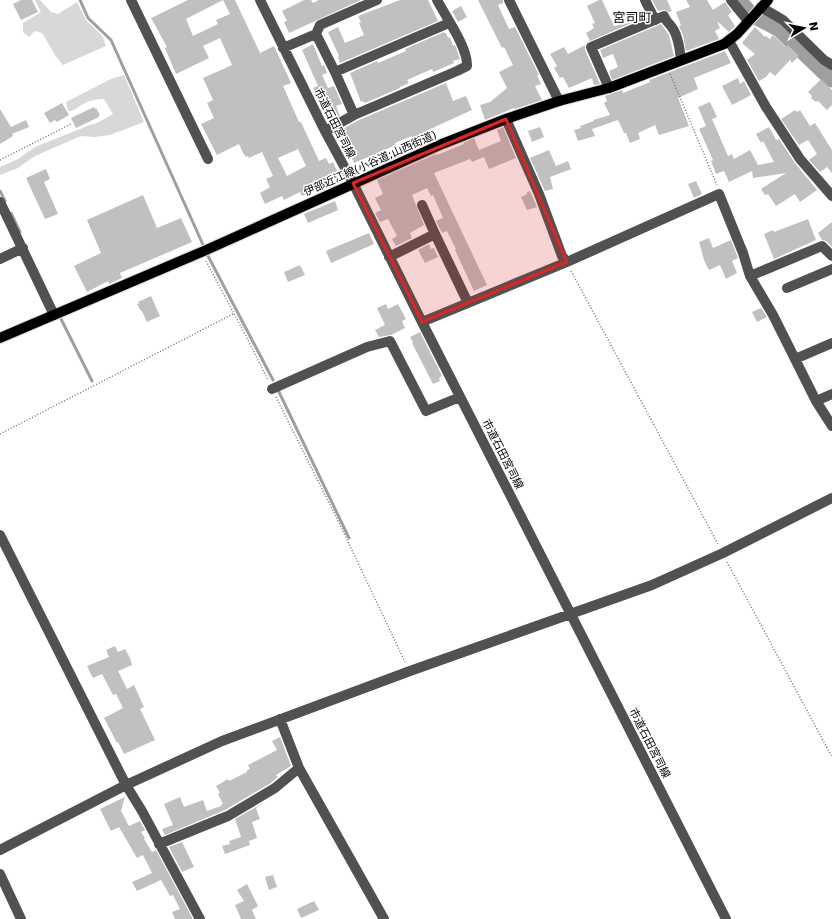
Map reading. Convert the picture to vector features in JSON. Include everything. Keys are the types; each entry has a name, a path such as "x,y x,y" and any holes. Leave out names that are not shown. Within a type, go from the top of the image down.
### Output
{"main road":[{"name":"伊部近江線(小谷道;山西街道)","path":"0,338 201,252 442,144 506,119 559,101 609,88 729,41 756,12"}],"street":[{"path":"131,0 208,159"},
{"name":"市道石田宮司線","path":"260,0 325,131 353,183 389,257 726,919"},
{"path":"283,48 316,34 320,25 377,0"},
{"path":"325,131 354,115 467,66 467,60 459,40 437,0"},
{"path":"509,0 559,101"},
{"path":"731,0 756,12 783,20 824,60 832,65"},
{"path":"648,1 655,20"},
{"path":"609,88 591,47 664,16 668,24 671,26 678,42 682,60"},
{"path":"336,72 450,22"},
{"path":"316,34 336,72 354,115"},
{"path":"729,41 766,107 800,159 832,196"},
{"path":"506,119 539,194 562,256 567,262"},
{"path":"422,322 567,262 719,194 743,253 750,276 773,315 816,401 832,426"},
{"path":"0,202 54,315"},
{"path":"422,205 468,303"},
{"path":"389,257 435,234"},
{"path":"750,276 822,246 832,255"},
{"path":"0,259 22,248"},
{"path":"787,288 832,269"},
{"path":"272,389 367,347 390,341 426,411 460,397"},
{"path":"794,359 832,343"},
{"path":"816,401 832,394"},
{"path":"0,850 126,785 222,741 652,585 722,553 832,498"},
{"path":"0,535 126,785 142,811 200,919"},
{"path":"280,719 299,768 384,919"},
{"path":"160,844 228,816 275,788 299,768"},
{"path":"0,874 21,919"}],"path":[{"path":"667,66 718,187 719,194"},
{"path":"0,160 72,124"},
{"path":"201,252 341,527 410,672"},
{"path":"567,262 832,757"},
{"path":"0,434 233,314"}],"highlighted area":[{"path":"506,119 567,262 422,322 353,183"}],"shaded area":[{"path":"35,0 40,0 51,12 58,14 77,2 86,20 103,37 106,46 63,65 55,55 42,33 35,31 29,37 23,32 23,23 41,12"},
{"path":"124,75 144,122 110,135 95,137 81,136 35,156 18,168 0,175 0,167 18,159 35,147 97,123 113,114 104,99 90,101 71,111 68,111 66,102 111,79"}],"building":[{"path":"21,0 32,0 38,12 21,20 13,4"},
{"path":"188,0 223,0 235,0 260,53 274,46 291,83 283,86 299,122 301,122 319,161 326,158 329,164 333,162 337,171 335,172 337,177 322,185 322,187 302,196 300,192 284,200 282,196 265,204 260,193 270,187 266,179 273,176 262,152 249,158 248,156 246,157 239,144 217,155 201,124 214,118 207,103 213,100 203,78 232,65 220,38 203,46 209,58 176,74 165,48 167,47 151,18","holes":["223,0 230,14 216,20 218,24 193,36 186,19","298,149 306,166 287,176 278,158"]},
{"path":"304,0 311,0 313,3 319,0 361,0 289,33 284,22 287,21 282,11"},
{"path":"400,0 428,0 438,21 340,63 339,56 328,32 338,27 345,43 364,35 358,16"},
{"path":"478,0 503,0 503,3 498,5 509,29 515,27 539,75 537,75 541,84 535,86 542,100 515,109 514,108 485,120 480,105 490,102 507,88 499,72 513,65 504,47 502,48"},
{"path":"602,0 614,26 634,22 590,41 586,33 594,28 592,24 595,23 587,6"},
{"path":"652,0 667,0 672,11 658,11"},
{"path":"686,0 707,0 713,10 725,2 732,12 728,15 735,26 729,32 717,21 720,28 715,31 719,39 686,51 683,35 679,26 681,25 676,12 690,7"},
{"path":"461,6 467,17 458,22 452,11"},
{"path":"661,24 669,35 674,56 612,80 609,71 618,67 613,54 603,58 600,50"},
{"path":"755,27 765,37 766,36 770,39 773,35 786,47 788,45 799,56 792,63 790,60 775,76 770,72 766,77 759,81 747,60 755,54 742,43"},
{"path":"444,32 448,38 450,37 453,46 455,45 460,59 453,61 454,63 433,72 432,69 407,80 409,83 400,88 365,103 363,101 361,102 350,73 377,61 378,63 406,51 405,49"},
{"path":"313,44 322,66 324,65 327,73 322,75 328,88 334,86 342,104 336,106 340,116 333,119 328,118 313,88 318,86 302,50"},
{"path":"585,45 585,50 600,84 594,85 592,78 569,88 563,77 560,78 554,68 557,66 550,54 564,47 568,54"},
{"path":"725,51 731,63 694,78 698,89 678,98 689,126 659,135 655,125 638,133 640,139 630,143 618,120 592,129 595,136 578,141 574,130 581,128 580,126 594,121 593,120 610,115 604,103 607,101 605,96 622,90 623,93 650,82 649,80"},
{"path":"738,78 740,84 744,81 751,95 732,105 722,86"},
{"path":"821,79 832,90 832,105 827,110 818,101 816,102 811,98 812,96 808,92"},
{"path":"446,83 453,101 466,96 472,110 428,130 432,140 416,147 412,136 395,143 396,145 354,163 342,137 340,138 337,132 359,120"},
{"path":"710,102 717,117 712,119 728,156 732,154 734,159 750,150 758,165 774,162 763,141 761,143 756,134 769,127 776,140 779,139 795,163 817,190 800,202 795,194 776,206 768,194 765,195 761,189 786,173 753,178 752,171 729,182 724,171 716,174 711,161 713,160 699,129 706,126 698,107"},
{"path":"62,103 69,115 57,122 55,120 50,123 44,113"},
{"path":"94,107 100,115 98,116 99,117 76,128 71,118"},
{"path":"0,109 11,127 26,120 29,127 12,134 13,136 0,144"},
{"path":"795,110 797,112 800,110 810,126 815,123 832,150 832,173 827,167 820,172 809,160 817,154 808,140 799,145 781,119"},
{"path":"503,127 516,158 489,169 484,157 472,162 470,159 434,173 487,285 474,291 447,231 442,233 436,221 443,218 433,195 431,196 427,188 412,195 424,225 410,233 412,238 396,246 392,239 397,236 388,219 380,222 375,213 381,210 375,198 383,194 377,180 436,154 437,155 464,144 463,143 474,138 479,150 501,141 497,130"},
{"path":"540,127 544,137 532,142 528,131"},
{"path":"549,150 556,166 568,161 571,169 550,177 553,189 545,191 530,158"},
{"path":"46,169 50,179 44,182 58,214 45,219 26,178"},
{"path":"696,181 702,194 694,198 688,184"},
{"path":"530,191 537,207 527,210 521,197"},
{"path":"143,195 157,228 181,218 192,242 120,273 122,278 109,284 108,281 87,292 74,266 101,253 87,220"},
{"path":"335,201 338,210 308,223 304,214"},
{"path":"808,219 816,240 774,259 764,234 773,230 774,232"},
{"path":"832,222 832,247 826,241 822,240 818,233"},
{"path":"369,233 374,244 331,263 326,251"},
{"path":"709,238 713,248 731,240 738,258 732,261 737,273 726,279 720,265 709,270 704,260 699,242"},
{"path":"429,244 431,249 434,248 438,257 425,263 418,250"},
{"path":"300,265 305,275 288,282 284,272"},
{"path":"151,296 160,316 147,322 137,304 139,304 138,302"},
{"path":"386,304 388,309 398,304 406,319 402,321 405,328 391,335 379,337 375,330 385,325 377,308"},
{"path":"761,308 767,317 757,322 752,312"},
{"path":"420,332 442,376 439,378 440,381 433,384 410,337"},
{"path":"115,646 118,652 125,649 130,658 132,665 118,671 127,689 134,685 144,707 140,709 155,740 124,754 104,718 123,708 116,694 113,695 102,674 93,678 87,666 109,657 106,650"},
{"path":"280,737 291,766 276,775 278,777 271,783 225,810 165,835 162,829 173,825 164,804 180,797 184,807 203,800 207,811 221,806 223,804 216,786 228,779 229,781 247,772 247,770 250,769 248,765 277,750 272,741"},
{"path":"125,797 121,811 129,826 140,821 145,830 141,832 145,838 144,839 152,852 156,850 193,919 175,919 172,912 180,909 173,895 170,896 161,880 137,891 132,882 152,873 143,855 137,858 119,827 111,831 100,809"},
{"path":"265,802 256,808 260,819 252,822 257,838 249,841 250,845 225,854 222,846 230,844 229,841 241,837 235,819"},
{"path":"182,842 194,867 182,872 169,847"},
{"path":"273,875 277,887 269,890 265,877"},
{"path":"247,884 258,906 252,910 256,919 241,919 235,905 244,901 237,890"},
{"path":"314,901 319,910 301,918 297,909"}],"waterway":[{"path":"80,0 88,18 111,40 204,247"},
{"path":"738,0 748,12 780,29 832,79"},
{"path":"0,191 5,201"},
{"path":"11,213 20,232"},
{"path":"207,254 273,380"},
{"path":"61,319 92,381"},
{"path":"279,392 349,538"}],"district":[{"name":"宮司町","path":"632,17"}]}
